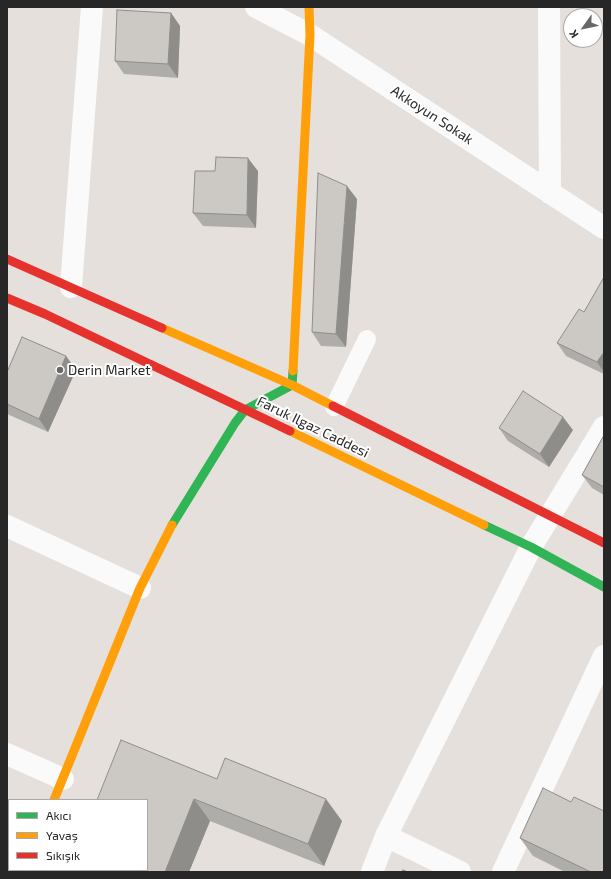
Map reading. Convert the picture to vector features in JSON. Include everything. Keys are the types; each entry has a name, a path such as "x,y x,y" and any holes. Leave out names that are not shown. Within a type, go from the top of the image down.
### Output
{"street":[{"path":"71,287 92,7"},
{"name":"Akkoyun Sokak","path":"256,7 310,35 604,228"},
{"path":"54,799 140,588 177,515 235,422 245,410 292,385 310,35 309,7"},
{"path":"549,7 550,193"},
{"name":"Faruk Ilgaz Caddesi","path":"7,259 292,385 550,517 604,543"},
{"name":"Faruk Ilgaz Caddesi","path":"7,298 45,314 531,547 604,587"},
{"path":"372,872 386,836 531,547 604,427"},
{"path":"7,526 140,588"},
{"path":"503,872 604,656"},
{"path":"7,754 63,779"},
{"path":"386,836 460,872"}],"lane":[{"path":"334,407 367,339"}],"building":[{"path":"117,10 171,13 168,64 115,61"},
{"path":"216,157 248,158 247,215 193,213 195,171 215,171"},
{"path":"318,173 347,186 336,334 312,332"},
{"path":"604,277 604,352 597,362 557,343 579,309 584,312"},
{"path":"22,337 66,356 39,419 7,404 7,372"},
{"path":"523,391 563,417 540,454 499,428"},
{"path":"604,435 604,487 582,475"},
{"path":"121,740 217,779 225,758 326,799 308,844 194,799 165,872 67,872 148,871 148,799 97,799"},
{"path":"543,788 571,802 574,797 604,811 604,872 591,872 520,838"}],"traffic: fast":[{"path":"172,525 235,423 245,410 292,385 293,371"},
{"path":"484,525 531,547 604,587"}],"traffic: slow":[{"path":"293,371 310,35 309,7"},
{"path":"162,328 292,385 333,406"},
{"path":"290,431 484,525"},
{"path":"54,799 140,588 172,525"}],"traffic: jam":[{"path":"7,259 162,328"},
{"path":"7,298 45,314 290,431"},
{"path":"333,406 604,543"}],"place":[{"name":"Derin Market","path":"60,370"}]}
